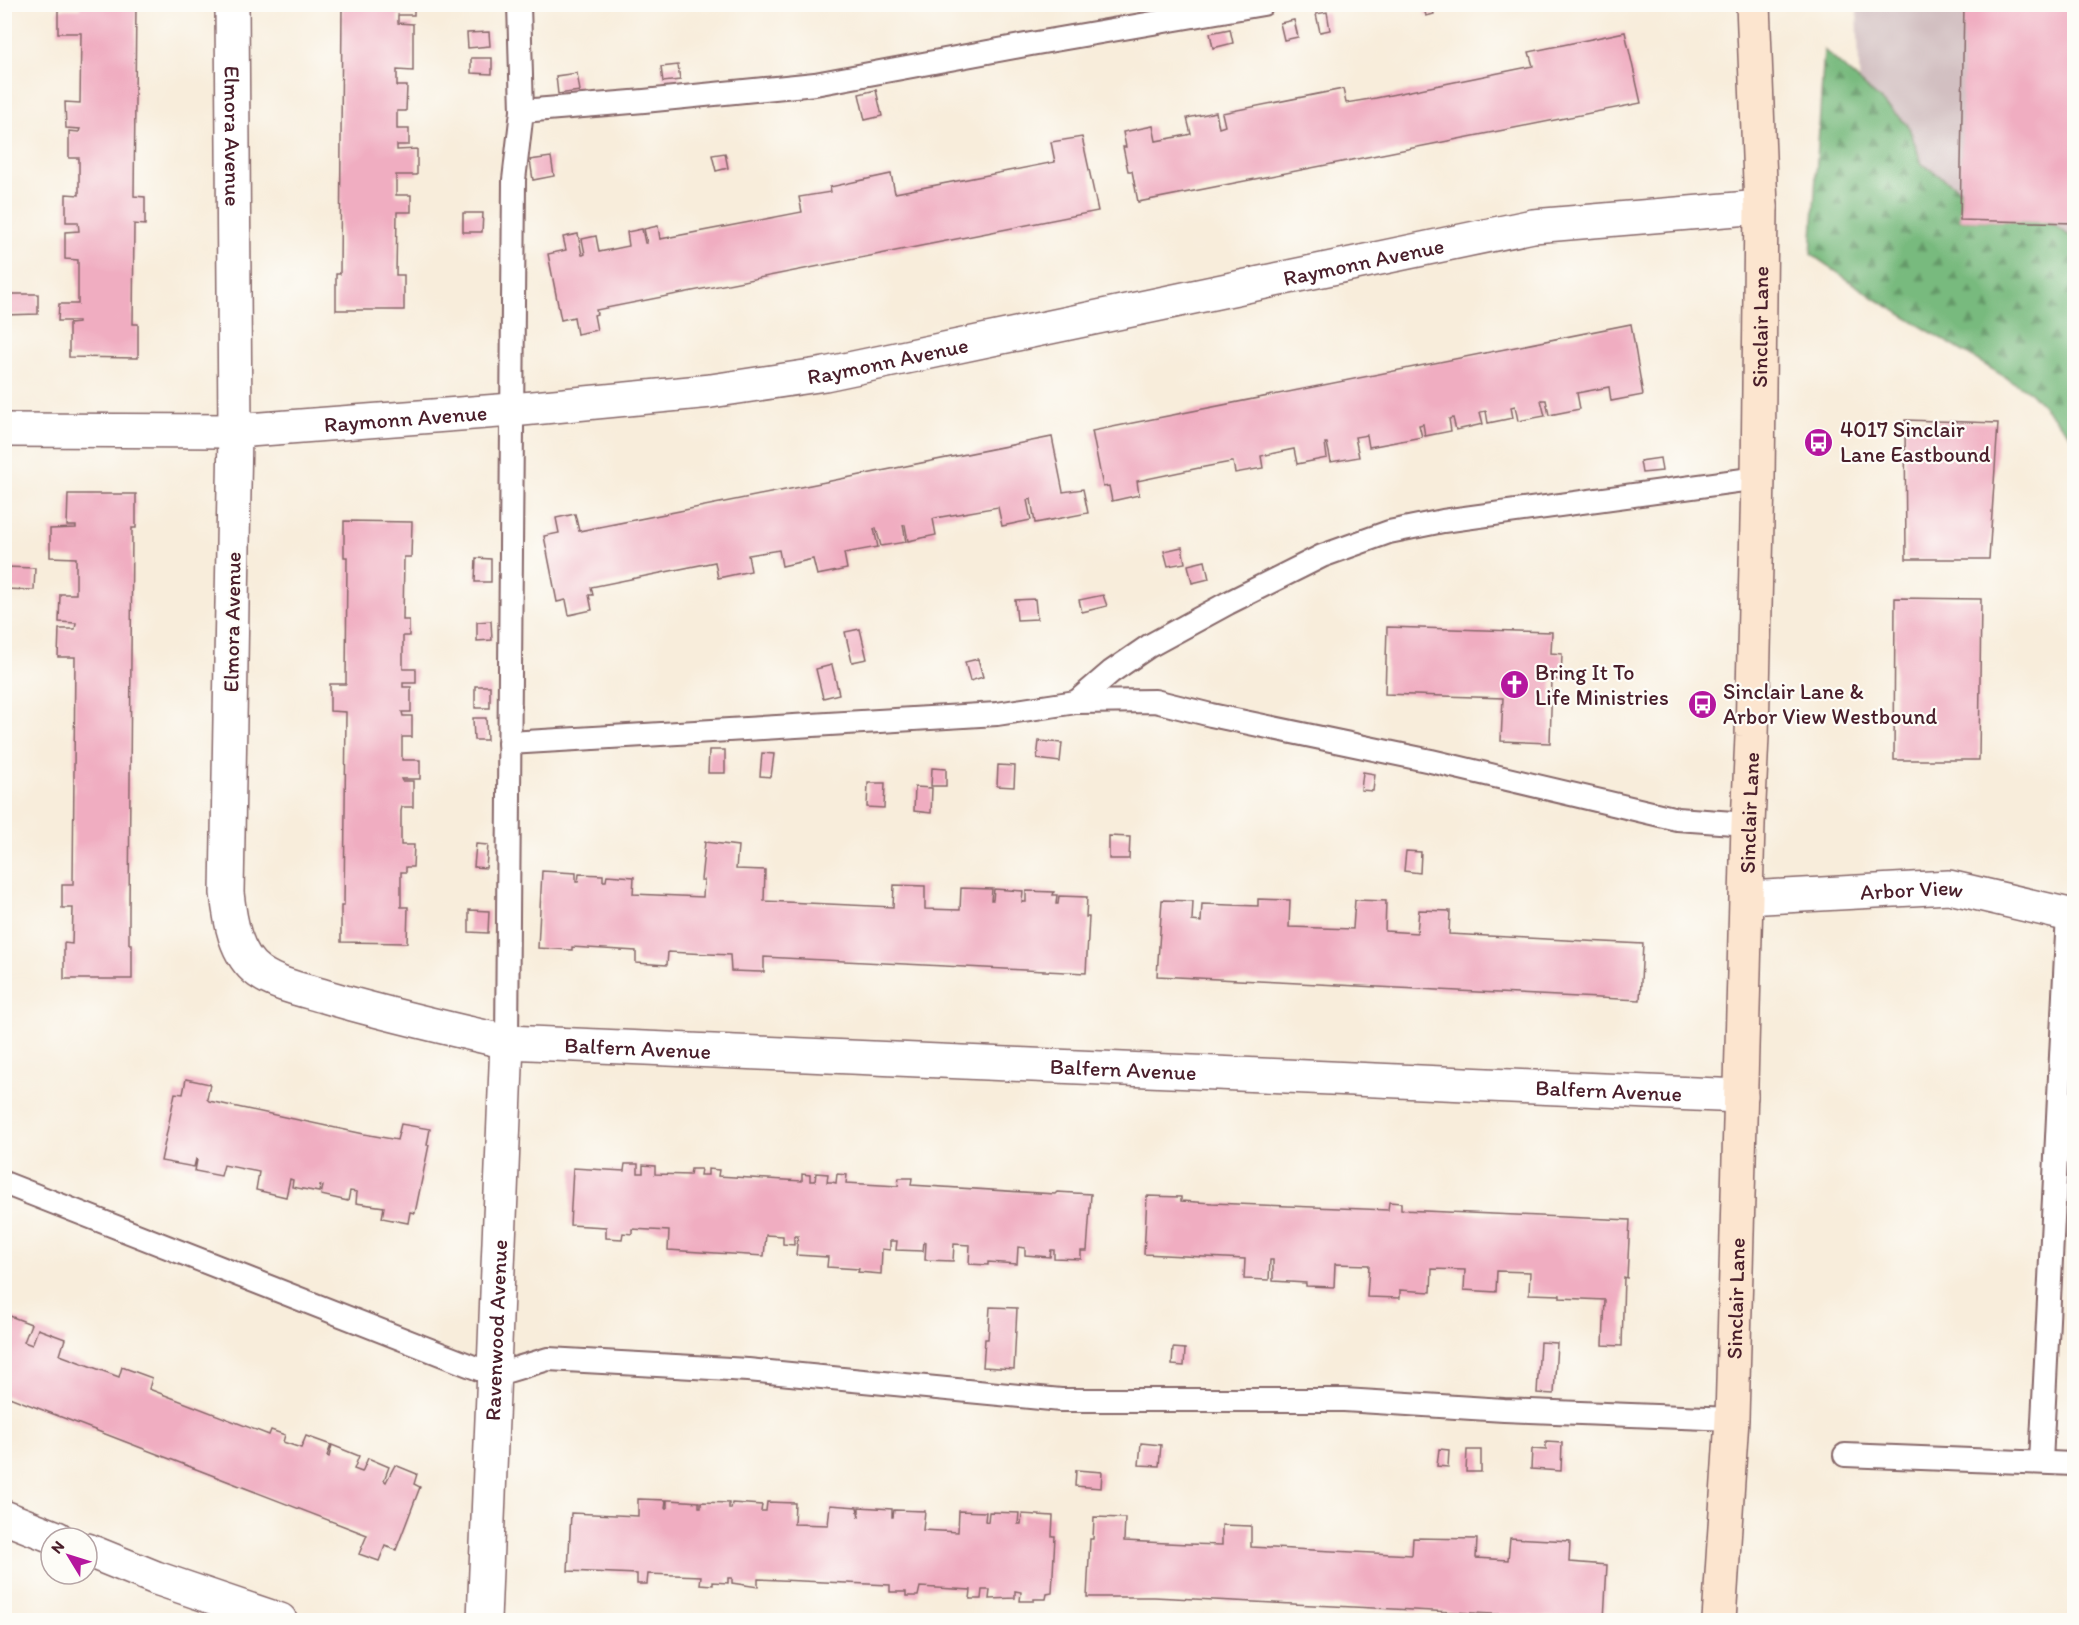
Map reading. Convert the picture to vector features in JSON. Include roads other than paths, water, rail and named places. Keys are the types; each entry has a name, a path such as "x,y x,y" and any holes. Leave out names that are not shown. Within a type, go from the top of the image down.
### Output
{"main road":[{"name":"Sinclair Lane","path":"1719,1620 1732,1419 1758,478 1761,207 1753,4"}],"street":[{"name":"Elmora Avenue","path":"232,4 235,431 227,893 230,918 242,952 258,972 283,984 371,1010 507,1042"},
{"name":"Raymonn Avenue","path":"4,430 235,431 512,410 711,391 825,374 1533,226 1761,207"},
{"name":"Arbor View","path":"1747,897 1949,887 2072,915"},
{"name":"Balfern Avenue","path":"507,1042 1741,1096"},
{"name":"Ravenwood Avenue","path":"484,1620 507,1042"},
{"path":"4,1517 39,1531"},
{"path":"99,1555 156,1578 280,1620"}],"lane":[{"path":"507,1042 514,180 522,111 519,4"},
{"path":"522,111 815,84 1263,4"},
{"path":"1076,702 1111,672 1149,646 1228,603 1322,556 1389,532 1443,521 1758,478"},
{"path":"509,743 998,714 1076,702 1155,701 1431,761 1677,819 1748,824"},
{"path":"2041,1462 2072,915"},
{"path":"4,1183 494,1375 548,1359 748,1370 1062,1400 1344,1401 1732,1419"},
{"path":"1845,1455 2074,1464"}],"place":[{"name":"4017 Sinclair Lane Eastbound","path":"1819,442"},
{"name":"Bring It To Life Ministries","path":"1514,685"},
{"name":"Sinclair Lane & Arbor View Westbound","path":"1702,704"}]}
